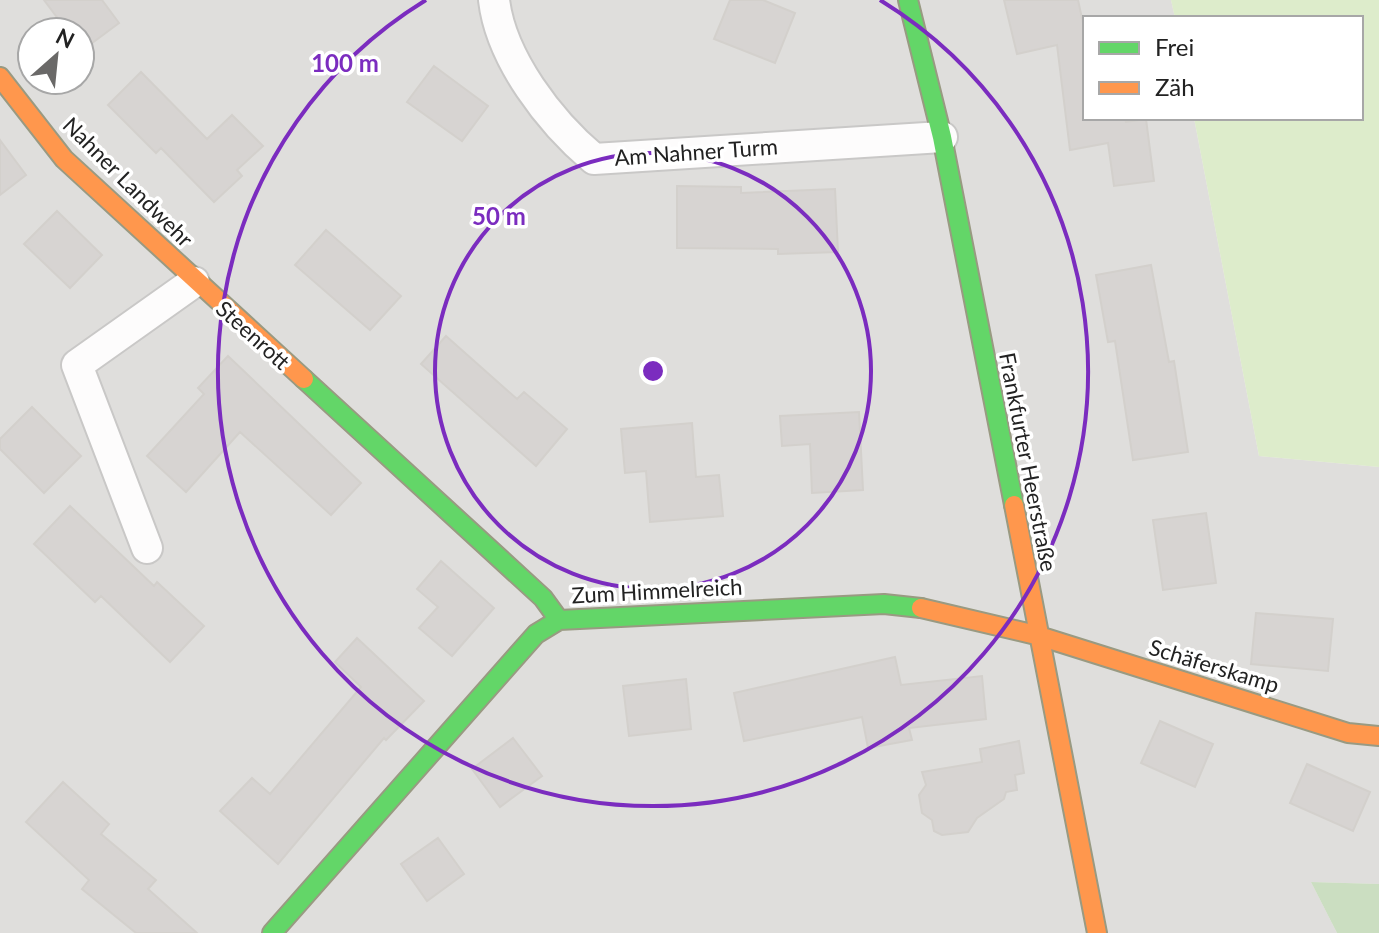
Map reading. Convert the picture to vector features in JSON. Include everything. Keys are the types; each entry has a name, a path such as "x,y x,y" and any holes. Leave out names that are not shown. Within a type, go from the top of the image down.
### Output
{"street":[{"name":"Am Nahner Turm","path":"494,0 517,67 562,132 594,159 942,137"},
{"name":"Frankfurter Heerstraße","path":"908,0 942,137 1036,635 1097,933"},
{"name":"Nahner Landwehr","path":"0,77 64,159 194,282"},
{"path":"147,548 77,365 194,282"},
{"name":"Steenrott","path":"194,282 543,598 559,620"},
{"name":"Zum Himmelreich","path":"272,933 536,634 559,620 884,604 944,611 1036,635"},
{"name":"Schäferskamp","path":"1036,635 1348,733 1379,736"}],"shaded area":[{"path":"0,0 1171,0 1175,16 1083,16 1083,120 1194,120 1259,456 1379,467 1379,884 1311,882 1337,933 0,933"}],"green space":[{"path":"1171,0 1379,0 1379,467 1259,456 1194,120 1363,120 1363,16 1175,16"},
{"path":"1311,882 1379,884 1379,933 1337,933"}],"building":[{"path":"44,0 102,0 119,23 96,40 96,16 56,16"},
{"path":"730,0 763,0 795,13 775,63 714,39"},
{"path":"1004,0 1078,0 1083,23 1083,120 1146,120 1154,181 1114,186 1108,143 1070,150 1057,45 1017,54"},
{"path":"434,66 488,106 462,141 407,102"},
{"path":"141,72 207,139 232,115 263,146 237,170 242,176 214,202 161,148 156,153 108,105"},
{"path":"0,140 26,175 0,195"},
{"path":"677,186 741,187 741,193 835,189 838,252 778,254 778,249 677,248"},
{"path":"57,211 102,255 70,288 24,244"},
{"path":"326,230 401,296 370,330 295,265"},
{"path":"1151,265 1169,362 1174,361 1188,452 1133,460 1115,341 1108,342 1096,275"},
{"path":"446,336 517,399 524,392 567,429 536,466 421,364"},
{"path":"228,356 361,483 331,515 240,432 186,492 147,456 204,394 198,388"},
{"path":"32,407 81,456 44,493 0,449 0,439"},
{"path":"859,412 863,490 812,493 810,444 782,446 780,416"},
{"path":"692,423 696,477 719,475 723,516 650,522 646,471 625,473 621,429"},
{"path":"70,506 154,586 157,582 204,626 170,662 101,596 95,602 34,544"},
{"path":"1206,513 1216,583 1163,590 1153,520"},
{"path":"441,561 494,608 452,656 419,628 438,607 417,589"},
{"path":"1256,613 1333,619 1328,671 1251,664"},
{"path":"357,638 424,701 386,740 384,738 278,864 220,811 252,778 270,794 361,687 335,662"},
{"path":"895,657 901,685 982,676 986,719 909,728 912,740 868,748 862,717 744,741 734,693"},
{"path":"686,679 691,729 629,736 623,686"},
{"path":"1160,721 1213,744 1195,787 1141,763"},
{"path":"513,738 542,776 500,807 472,769"},
{"path":"1019,741 1024,773 1015,775 1017,790 1006,792 1004,799 977,818 968,832 942,835 934,831 932,820 922,813 919,795 926,785 922,772 982,762 980,749"},
{"path":"1307,764 1370,792 1353,831 1290,803"},
{"path":"63,782 109,824 101,834 156,880 148,889 197,933 136,933 82,889 89,880 26,822"},
{"path":"438,838 464,874 427,901 401,864"}],"traffic: fast":[{"path":"908,0 942,137 1014,505"},
{"path":"304,379 543,598 559,620"},
{"path":"272,933 536,634 559,620 884,604 921,608"}],"traffic: slow":[{"path":"0,77 64,159 304,379"},
{"path":"1014,505 1097,933"},
{"path":"921,608 1036,635 1348,733 1379,736"}]}
